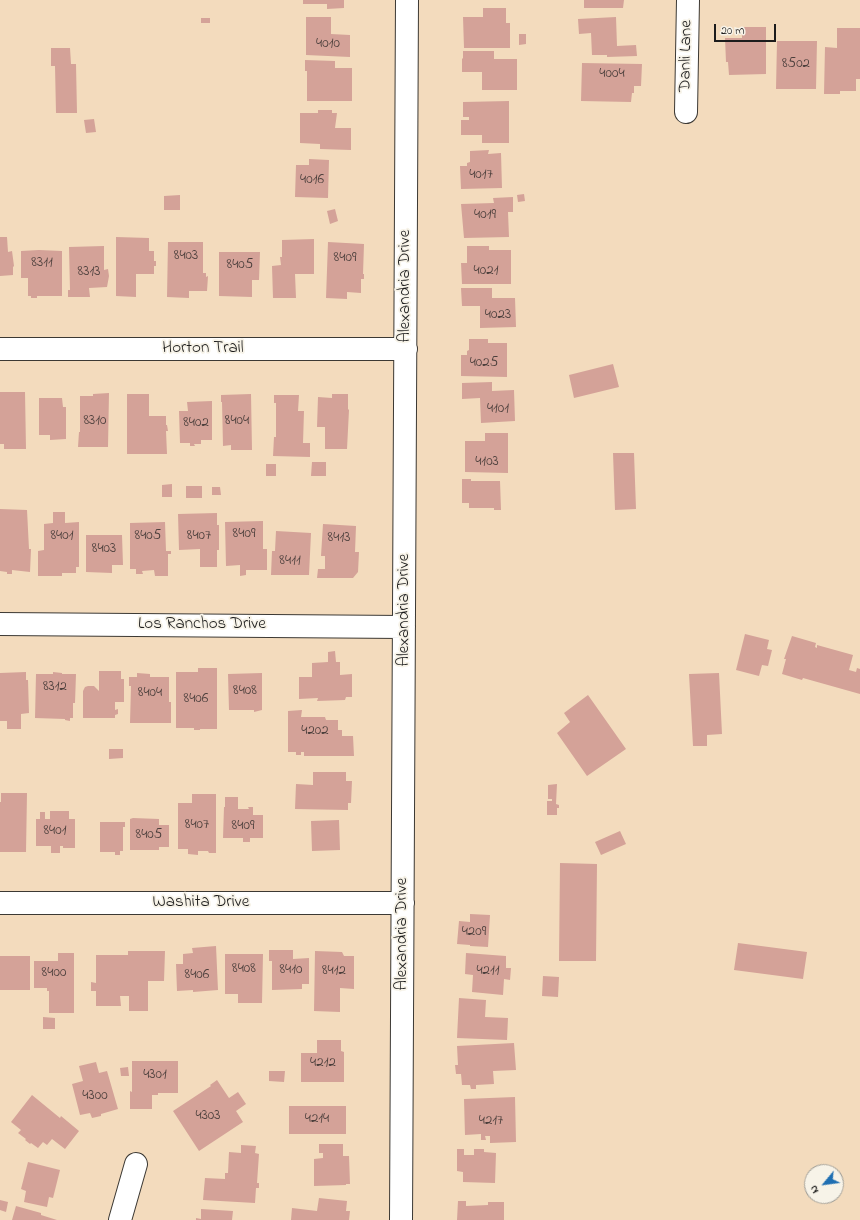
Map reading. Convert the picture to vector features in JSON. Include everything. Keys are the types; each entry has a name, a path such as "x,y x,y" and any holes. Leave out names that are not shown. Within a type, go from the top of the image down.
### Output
{"street":[{"name":"Alexandria Drive","path":"401,1220 407,0"},
{"name":"Danli Lane","path":"686,112 688,0"},
{"name":"Horton Trail","path":"0,349 406,349"},
{"name":"Los Ranchos Drive","path":"0,624 404,627"},
{"name":"Washita Drive","path":"0,903 403,903"},
{"path":"120,1220 136,1164"}],"building":[{"path":"303,0 344,0 344,8 327,9 327,4 303,4"},
{"path":"584,0 624,0 623,8 584,8"},
{"path":"483,8 506,8 506,23 510,23 510,48 464,48 463,17 483,17"},
{"path":"306,17 331,17 331,34 350,35 350,57 306,55"},
{"path":"616,17 617,46 636,45 637,56 607,57 607,55 592,55 591,33 579,34 578,19"},
{"path":"201,18 210,18 210,23 201,23"},
{"path":"742,27 766,27 766,74 729,75 728,62 726,62 725,38 742,38"},
{"path":"837,28 860,28 860,79 856,79 856,91 840,91 840,94 824,94 825,47 837,48"},
{"path":"519,34 526,34 526,44 519,45"},
{"path":"777,41 817,41 816,89 776,89"},
{"path":"51,48 70,48 71,64 76,64 77,113 56,113 55,66 51,66"},
{"path":"463,51 494,51 494,59 517,59 517,90 482,90 482,72 462,72"},
{"path":"305,60 335,61 335,68 352,68 352,101 307,101 307,71 305,71"},
{"path":"582,63 642,64 641,86 634,86 634,93 632,93 631,102 581,101"},
{"path":"509,101 509,143 482,143 482,135 461,135 461,120 469,120 469,117 463,117 463,102"},
{"path":"318,110 332,110 332,113 337,113 335,128 351,128 351,150 320,149 320,144 300,143 300,113 318,113"},
{"path":"94,119 96,132 86,133 84,120"},
{"path":"489,150 488,154 501,153 502,188 461,189 460,166 467,166 467,163 470,162 470,151"},
{"path":"309,159 329,160 328,198 295,197 296,165 309,165"},
{"path":"524,194 525,201 518,202 517,195"},
{"path":"180,195 180,210 164,210 164,196"},
{"path":"513,197 513,212 508,212 509,237 464,238 461,204 494,203 493,198"},
{"path":"335,209 338,221 330,224 327,211"},
{"path":"0,237 7,237 8,252 12,251 14,266 13,275 0,276"},
{"path":"116,237 149,238 149,251 154,251 154,261 156,261 156,266 154,266 154,274 136,274 136,297 116,296"},
{"path":"314,239 314,274 295,274 296,298 273,298 272,266 281,265 280,257 282,257 282,240"},
{"path":"168,242 203,242 203,273 206,273 206,277 208,276 207,291 189,291 189,298 167,297"},
{"path":"328,242 364,244 364,279 361,279 361,293 347,292 347,299 326,298"},
{"path":"104,246 104,270 108,269 109,276 107,287 89,288 90,297 68,297 68,290 70,290 69,247"},
{"path":"467,246 489,246 489,250 511,250 511,284 462,284 461,263 467,263"},
{"path":"21,251 62,251 62,296 37,296 37,298 31,298 31,296 28,296 28,278 21,278"},
{"path":"219,252 260,252 259,280 252,280 252,297 219,296"},
{"path":"461,288 492,288 492,298 515,298 516,327 480,328 480,306 462,306"},
{"path":"469,339 488,339 488,343 507,343 507,377 461,376 461,355 467,355 467,351 469,350"},
{"path":"613,364 619,387 574,398 569,375"},
{"path":"492,382 492,391 514,390 515,421 481,423 480,398 462,399 462,383"},
{"path":"0,392 25,392 26,449 4,449 4,444 0,444"},
{"path":"109,393 108,447 78,447 80,432 80,396 93,396 93,394"},
{"path":"127,394 149,394 149,416 166,416 168,431 166,431 167,454 127,454"},
{"path":"251,394 252,450 231,450 231,445 223,446 221,395"},
{"path":"332,394 348,394 349,410 347,449 325,449 325,427 317,427 318,397 332,398"},
{"path":"274,395 299,395 298,411 304,411 303,443 310,443 310,457 273,456 274,437 276,437 276,403 274,403"},
{"path":"39,398 62,398 63,407 66,407 66,439 50,440 50,435 39,435"},
{"path":"212,401 212,440 201,440 201,444 194,444 195,446 190,446 190,443 180,443 179,411 188,411 187,402"},
{"path":"485,433 508,433 508,473 465,472 465,441 485,441"},
{"path":"613,453 634,453 636,509 615,510"},
{"path":"312,462 326,462 326,476 311,476"},
{"path":"266,464 276,464 276,476 266,476"},
{"path":"462,479 471,479 471,481 500,481 501,510 494,510 494,508 469,508 469,503 462,503"},
{"path":"172,484 172,497 162,497 162,485"},
{"path":"186,486 202,486 202,498 186,498"},
{"path":"212,487 220,487 221,495 212,495"},
{"path":"0,509 27,510 29,549 31,549 30,572 12,570 12,574 7,574 7,572 0,571"},
{"path":"53,512 65,512 65,523 79,522 79,567 76,567 76,573 62,573 62,576 38,576 38,551 44,550 44,524 53,523"},
{"path":"217,513 217,525 219,525 219,550 217,550 217,567 200,567 200,549 179,550 178,514"},
{"path":"263,521 263,549 267,549 267,570 246,570 246,575 240,576 240,565 226,566 225,522"},
{"path":"165,522 166,551 171,551 171,554 168,554 168,576 155,576 154,570 142,571 143,574 136,574 136,569 130,569 130,523"},
{"path":"323,524 356,526 355,552 359,552 358,572 353,578 317,578 318,569 325,569 325,556 321,556"},
{"path":"276,531 311,533 309,575 271,575 272,551 275,551"},
{"path":"86,535 122,535 123,565 112,565 112,573 86,572"},
{"path":"745,634 769,640 767,649 772,650 768,666 762,665 759,676 736,670"},
{"path":"792,636 816,643 815,647 817,648 817,645 853,655 849,670 856,672 857,668 860,669 860,694 803,678 802,680 782,674 786,659 784,659"},
{"path":"335,651 336,662 340,662 340,675 352,674 352,697 346,697 345,700 317,701 318,698 299,699 299,677 312,677 312,663 328,662 328,652"},
{"path":"198,668 217,668 217,729 194,730 194,728 176,728 176,672 198,672"},
{"path":"99,671 121,671 121,679 124,679 124,702 115,702 115,710 118,709 118,714 115,715 115,718 83,718 83,691 85,687 94,686 99,691"},
{"path":"26,672 26,680 28,680 29,713 21,714 21,729 7,729 7,721 0,721 0,673"},
{"path":"53,672 62,674 76,674 75,703 73,703 73,718 70,718 70,721 65,719 35,718 36,674 53,674"},
{"path":"137,673 150,674 150,677 169,677 171,723 130,723 131,686 129,686 129,677 137,677"},
{"path":"262,673 262,710 254,712 254,710 229,710 228,674"},
{"path":"719,673 722,734 707,735 707,746 693,746 689,674"},
{"path":"588,695 626,749 587,776 557,733 570,722 564,713"},
{"path":"302,710 301,717 325,717 326,720 338,720 338,730 342,730 342,736 353,736 354,756 304,756 304,752 301,752 301,755 296,755 296,752 288,752 288,711"},
{"path":"109,749 123,749 123,758 109,759"},
{"path":"313,772 346,772 346,781 352,781 351,803 348,803 348,810 295,809 296,784 313,785"},
{"path":"557,784 556,804 559,805 559,808 557,808 557,815 547,815 547,801 552,801 552,799 548,799 548,785"},
{"path":"1,793 27,793 26,852 0,852"},
{"path":"192,794 216,794 216,853 198,851 198,855 188,854 188,849 178,849 178,803 192,803"},
{"path":"225,797 238,797 238,809 249,809 248,807 253,807 253,815 263,815 263,838 250,838 250,842 243,842 243,838 223,838"},
{"path":"50,811 69,811 69,819 75,819 75,848 63,848 63,846 60,846 60,853 51,853 51,846 36,846 36,819 40,819 40,812 45,812 45,819 50,819"},
{"path":"130,819 159,819 159,825 169,825 169,847 159,847 159,850 130,850"},
{"path":"339,820 340,850 312,851 311,821"},
{"path":"100,822 125,822 125,827 123,827 123,851 120,851 120,855 115,855 115,852 100,852"},
{"path":"620,831 626,844 601,855 595,842"},
{"path":"560,863 597,864 596,961 559,961"},
{"path":"470,914 490,915 488,947 457,944 459,921 470,922"},
{"path":"738,943 807,952 803,979 734,970"},
{"path":"216,946 218,990 193,992 193,990 177,991 176,964 183,964 183,954 193,953 192,948"},
{"path":"269,950 293,950 293,959 309,958 309,984 302,984 302,989 272,990 272,961 269,961"},
{"path":"128,951 165,951 164,981 148,981 148,1011 129,1011 129,996 120,996 121,1006 96,1006 96,991 91,991 91,982 96,983 96,955 128,955"},
{"path":"315,951 342,952 344,956 354,956 354,989 340,988 340,1012 314,1011"},
{"path":"58,953 74,953 74,1013 49,1013 49,991 47,991 47,988 34,988 34,961 58,961"},
{"path":"466,953 506,956 506,968 511,968 510,980 504,979 503,995 472,992 473,975 465,974"},
{"path":"225,954 263,954 262,1003 238,1003 238,994 225,994"},
{"path":"0,956 30,956 30,990 0,990"},
{"path":"543,976 559,977 558,997 542,996"},
{"path":"459,998 486,1000 485,1017 508,1018 507,1040 457,1038"},
{"path":"43,1017 55,1018 55,1029 43,1029"},
{"path":"317,1040 341,1040 341,1051 344,1052 344,1082 301,1082 301,1053 317,1053"},
{"path":"514,1043 516,1070 493,1071 494,1084 476,1085 476,1089 471,1089 470,1085 462,1085 461,1074 456,1074 455,1065 458,1065 457,1046"},
{"path":"132,1061 178,1061 178,1093 158,1093 158,1095 152,1095 152,1109 130,1109 130,1091 132,1092"},
{"path":"96,1062 99,1073 107,1071 118,1109 92,1118 90,1113 80,1115 72,1084 83,1081 79,1066"},
{"path":"128,1067 129,1076 121,1076 120,1068"},
{"path":"269,1071 285,1071 284,1082 269,1081"},
{"path":"217,1080 229,1098 238,1092 246,1104 236,1111 243,1122 199,1151 173,1111 211,1086 210,1085"},
{"path":"32,1095 60,1118 61,1116 79,1131 65,1149 52,1139 47,1145 43,1142 38,1148 31,1143 30,1144 18,1133 21,1130 11,1122"},
{"path":"515,1097 516,1142 490,1143 490,1136 485,1136 486,1140 481,1140 481,1134 465,1135 464,1099"},
{"path":"289,1106 346,1106 346,1134 289,1134"},
{"path":"319,1144 343,1144 343,1156 349,1156 350,1184 314,1186 314,1159 323,1158 323,1153 319,1153"},
{"path":"241,1145 256,1146 255,1153 259,1154 257,1183 259,1183 259,1188 256,1188 255,1203 203,1200 205,1178 225,1179 225,1173 228,1173 229,1152 241,1153"},
{"path":"457,1149 464,1149 464,1155 474,1155 474,1149 484,1149 484,1152 496,1153 495,1183 463,1182 463,1172 457,1171"},
{"path":"28,1162 60,1170 53,1198 49,1197 47,1207 24,1202 26,1191 21,1189"},
{"path":"319,1198 347,1201 346,1211 350,1211 349,1220 291,1220 292,1208 317,1211"},
{"path":"0,1200 8,1202 6,1212 0,1210"},
{"path":"458,1201 466,1201 466,1206 488,1205 488,1202 504,1202 504,1220 457,1220"},
{"path":"16,1206 41,1213 41,1215 57,1220 12,1220"},
{"path":"201,1209 233,1211 232,1220 196,1220 196,1218 201,1219"}]}
